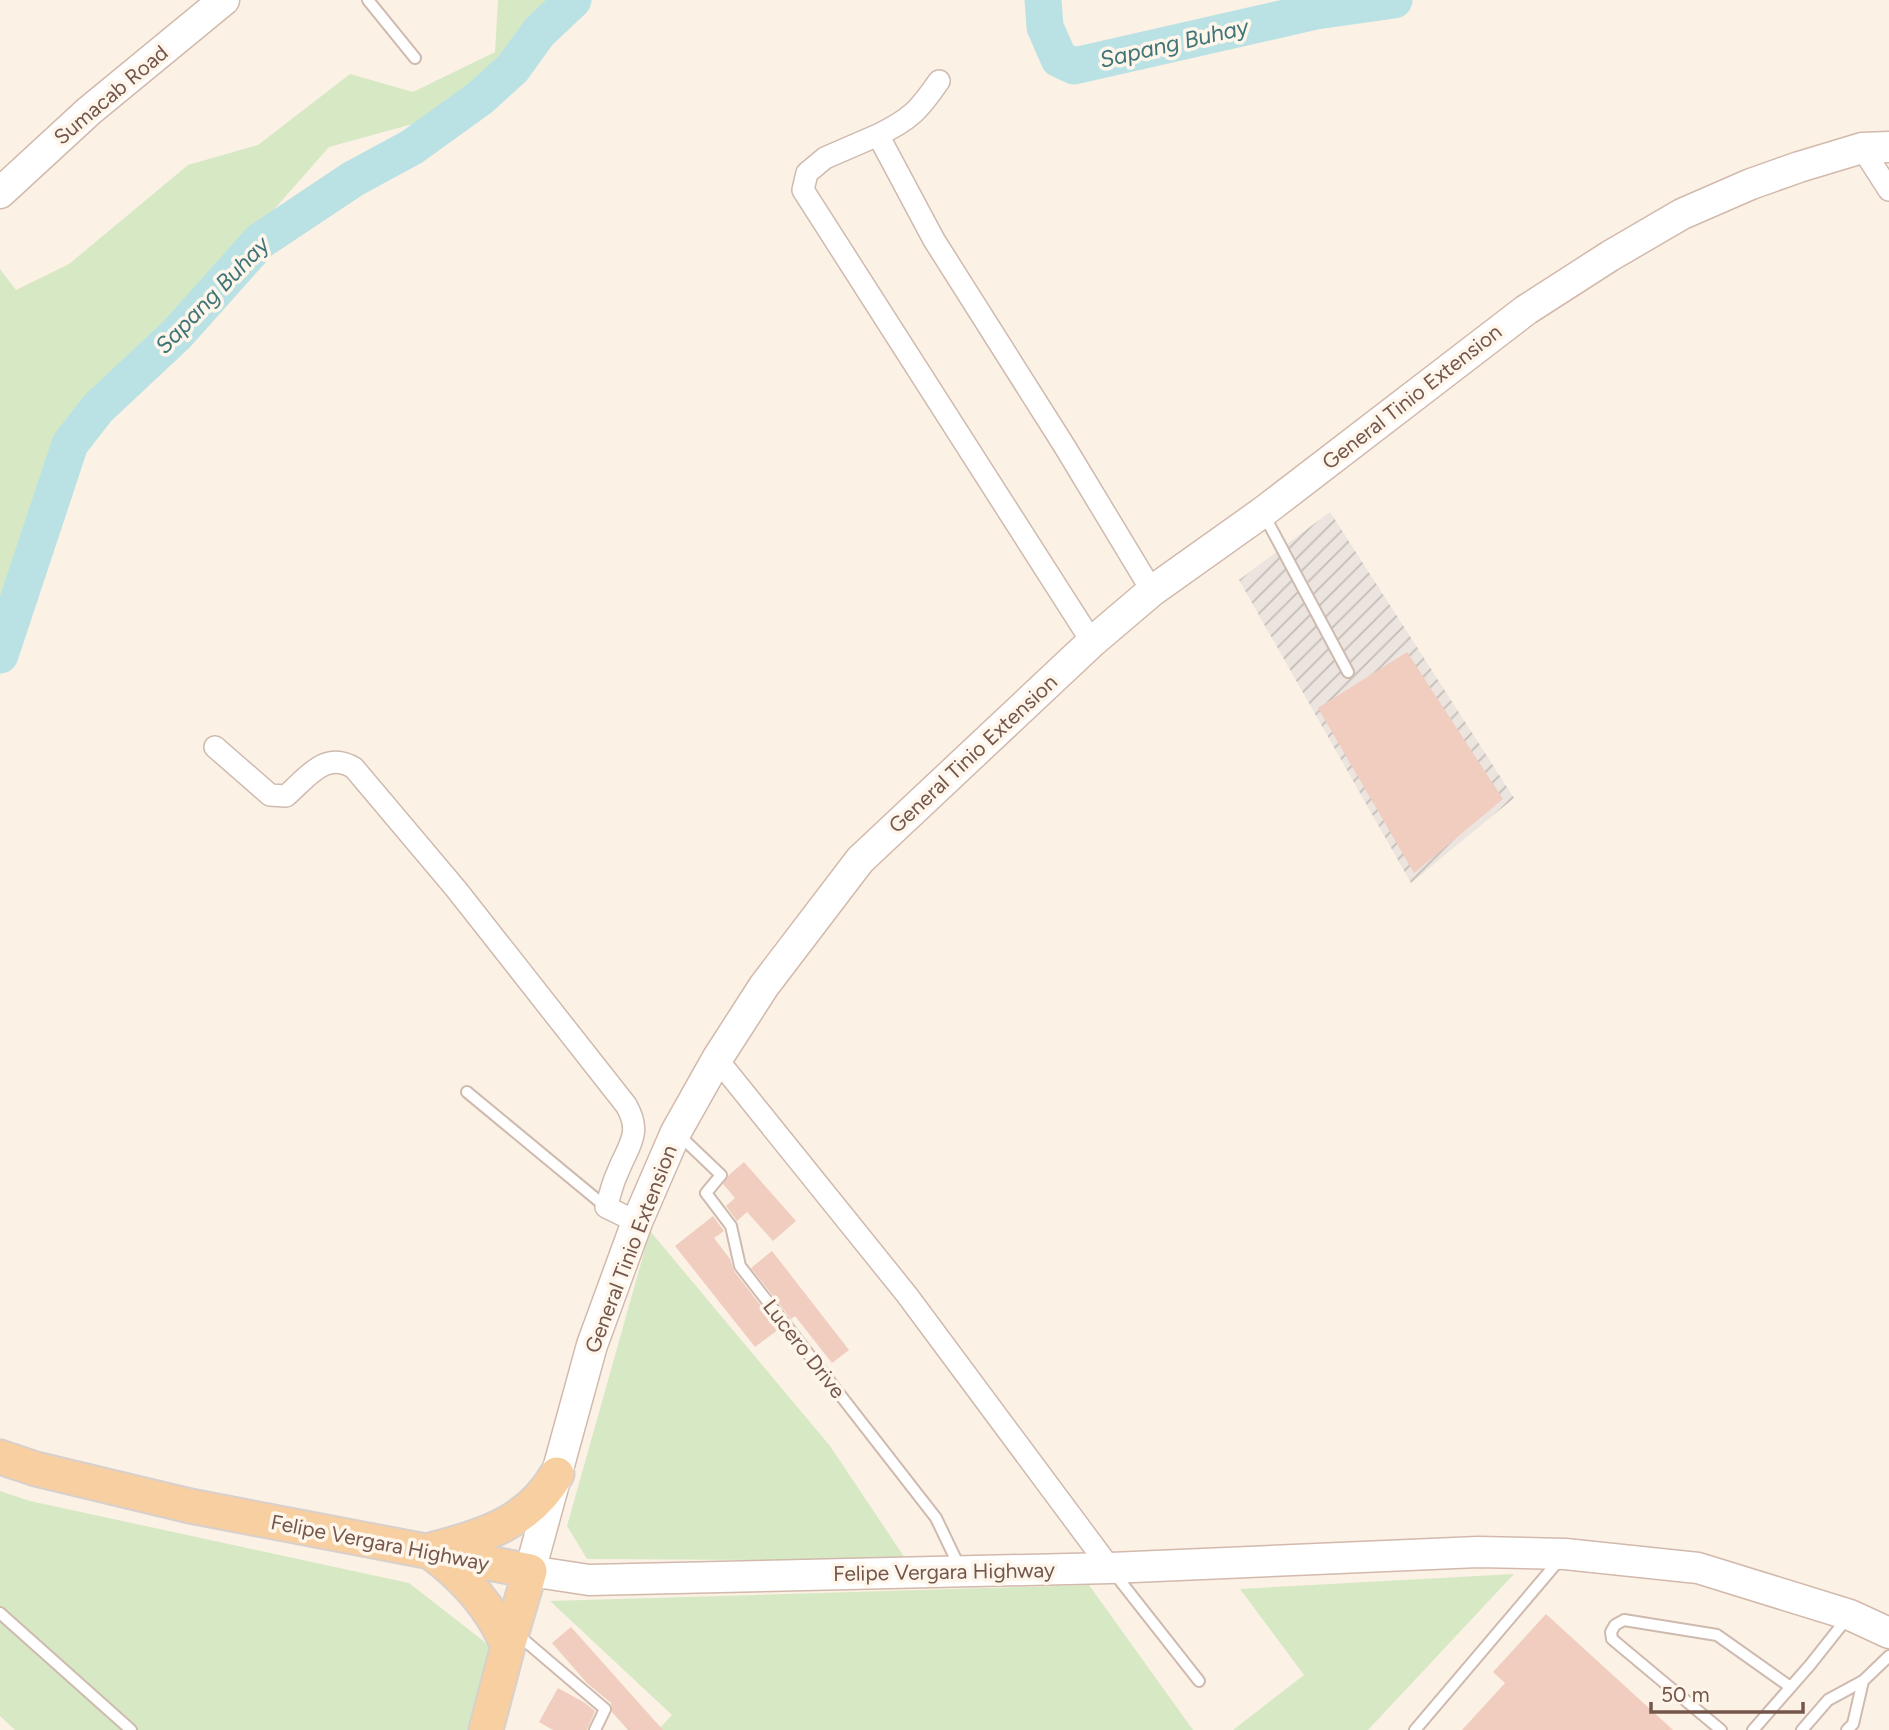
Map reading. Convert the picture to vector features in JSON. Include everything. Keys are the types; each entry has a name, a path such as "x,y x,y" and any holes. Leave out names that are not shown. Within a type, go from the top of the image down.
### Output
{"main road":[{"name":"Felipe Vergara Highway","path":"0,1457 36,1469 190,1506 530,1571"},
{"path":"428,1551 470,1540 502,1526 544,1495 557,1474"},
{"path":"428,1551 458,1573 482,1598 510,1638"},
{"name":"General Tinio Extension","path":"491,1729 510,1638 530,1571"}],"street":[{"name":"Sumacab Road","path":"0,193 89,111 225,0"},
{"path":"939,81 919,109 896,126 825,158 807,173 803,190 1092,642"},
{"path":"878,135 934,240 1152,591"},
{"path":"1875,147 1889,190"},
{"name":"General Tinio Extension","path":"530,1571 592,1345 636,1222 676,1132 717,1059 764,986 860,860 1092,642 1152,591 1262,512 1526,310 1682,214 1751,184 1875,147"},
{"path":"215,747 270,795 278,797 286,796 323,764 343,761 354,768 456,889 626,1105 634,1118 634,1136 606,1207 636,1222"},
{"path":"717,1059 907,1295 1110,1568"},
{"name":"Felipe Vergara Highway","path":"530,1571 589,1580 1110,1568 1478,1552 1565,1554 1698,1568 1850,1615 1889,1633"}],"lane":[{"path":"368,0 415,58"},
{"path":"1262,512 1348,672"},
{"path":"467,1091 606,1207"},
{"name":"Lucero Drive","path":"676,1132 721,1175 706,1193 731,1226 740,1266 936,1518 962,1571"},
{"path":"1415,1730 1565,1554"},
{"path":"1110,1568 1199,1681"},
{"path":"0,1613 131,1730"},
{"path":"1753,1730 1850,1615"},
{"path":"1721,1730 1612,1639 1611,1632 1615,1625 1624,1620 1717,1635 1789,1686"},
{"path":"510,1638 605,1709 595,1730"},
{"path":"1802,1730 1828,1700 1863,1681 1889,1656"},
{"path":"1847,1730 1853,1724 1863,1681"}],"shaded area":[{"path":"1330,512 1514,798 1411,883 1239,580"}],"green space":[{"path":"498,0 563,0 514,52 449,114 329,147 249,238 137,349 54,446 0,603 0,269 16,290 69,264 188,165 258,145 350,74 413,92 495,52"},
{"path":"650,1231 830,1446 907,1561 587,1559 567,1526"},
{"path":"0,1491 30,1501 409,1583 490,1646 469,1730 15,1730 0,1716"},
{"path":"1514,1574 1368,1730 1233,1730 1304,1675 1240,1589"},
{"path":"1089,1585 1193,1730 658,1730 672,1715 550,1601"}],"building":[{"path":"1407,652 1503,799 1414,873 1318,708"},
{"path":"744,1162 796,1221 773,1241 747,1212 737,1221 726,1206 735,1198 723,1184"},
{"path":"713,1216 724,1231 714,1238 730,1259 734,1271 779,1329 755,1347 675,1246"},
{"path":"772,1251 849,1350 832,1363 795,1316 791,1319 751,1268"},
{"path":"1546,1614 1673,1730 1462,1730 1505,1683 1493,1672"},
{"path":"571,1627 663,1730 628,1730 612,1712 611,1703 587,1683 552,1643"},
{"path":"558,1688 595,1711 587,1730 553,1730 539,1722"}],"waterway":[{"name":"Sapang Buhay","path":"0,655 70,444 98,408 177,334 260,241 353,179 412,147 480,98 513,68 539,32 573,0"},
{"name":"Sapang Buhay","path":"1043,0 1045,27 1059,59 1074,66 1316,11 1394,0"}]}
